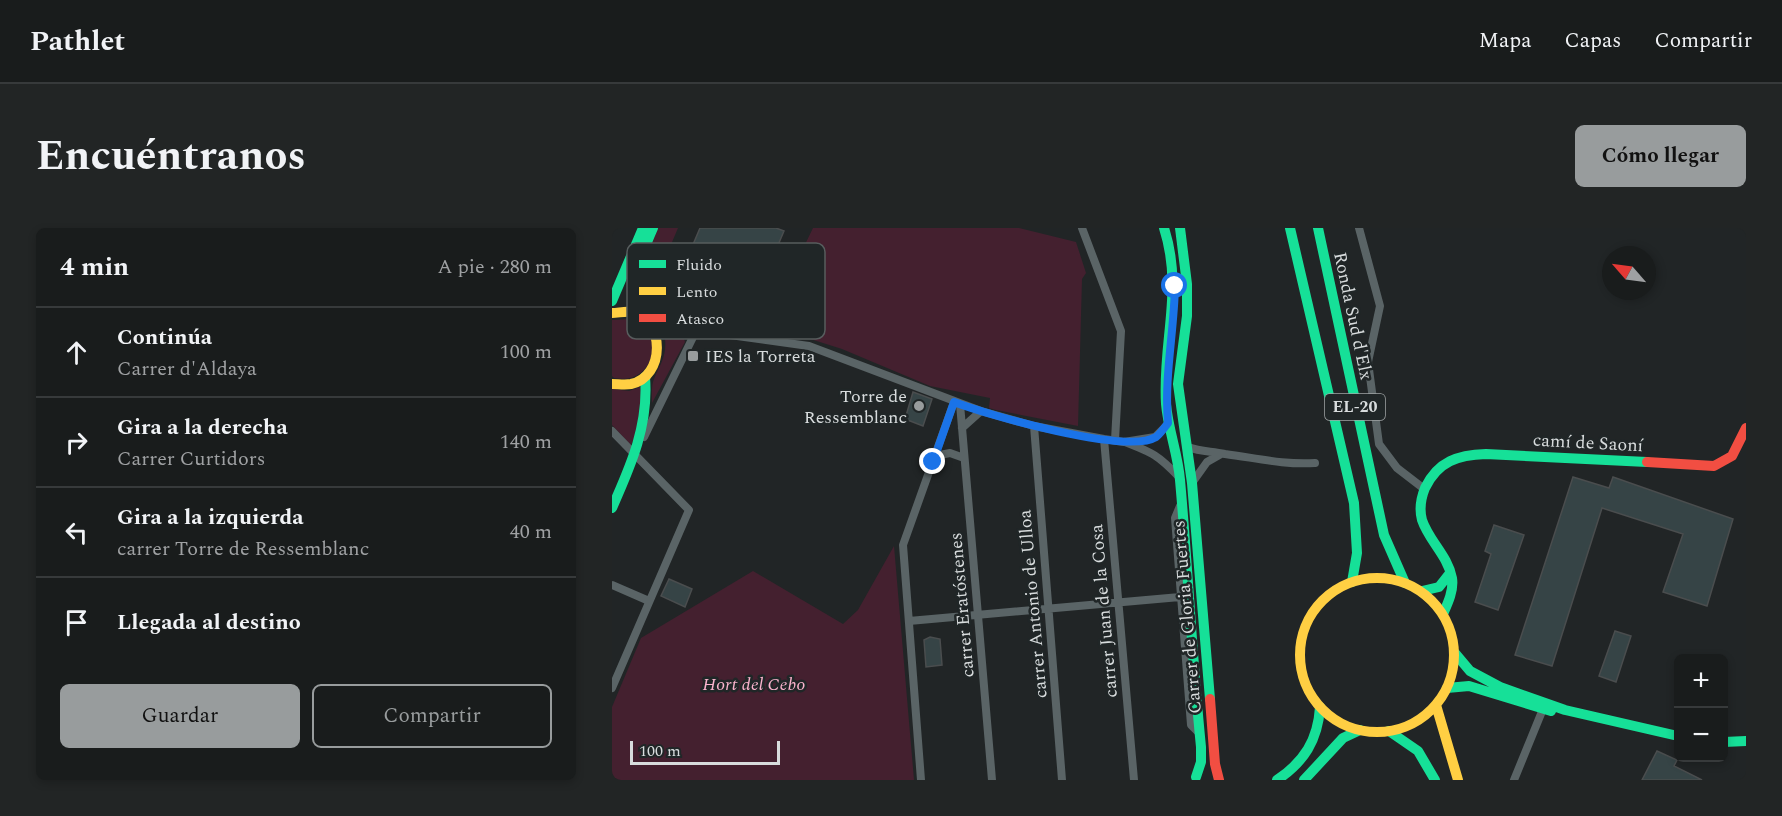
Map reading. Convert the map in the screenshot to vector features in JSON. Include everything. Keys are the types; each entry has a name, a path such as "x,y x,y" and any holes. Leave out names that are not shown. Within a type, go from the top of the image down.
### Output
{"main road":[{"path":"637,243 644,228"},
{"path":"647,243 653,228"},
{"name":"Carrer de Gloria Fuertes","path":"1164,228 1170,243 1175,286 1174,317 1167,365 1168,423 1180,478 1200,735 1201,762 1192,778"},
{"name":"Carrer de Gloria Fuertes","path":"1180,228 1187,295 1178,384 1192,483 1215,764 1219,780"},
{"name":"EL-20","path":"1290,228 1354,503 1357,553 1352,582"},
{"name":"Ronda Sud d'Elx","path":"1318,228 1384,536 1405,583"},
{"path":"612,301 627,267"},
{"path":"612,313 627,312"},
{"path":"612,384 635,383 645,377 659,354 657,339"},
{"path":"612,508 635,455 647,419 649,398 645,377"},
{"name":"camí de Saoní","path":"1424,488 1434,472 1447,460 1462,454 1714,466 1732,456 1746,428"},
{"path":"1424,488 1420,500 1422,521 1450,573 1452,591 1443,614"},
{"path":"1422,591 1432,591 1442,586 1450,573"},
{"path":"1379,577 1405,583 1422,591 1443,614 1451,632 1454,652 1453,670 1447,688 1436,705 1414,722 1389,731 1360,730 1338,722 1320,707 1304,678 1300,661 1302,636 1318,606 1330,594 1352,582 1379,577"},
{"path":"1454,652 1470,671 1500,687 1545,706"},
{"path":"1447,688 1469,686 1598,719 1674,735"},
{"path":"1436,705 1458,780"},
{"path":"1277,780 1295,769 1312,747 1320,723 1320,707"},
{"path":"1304,780 1343,738 1360,730"},
{"path":"1389,731 1418,751 1435,780"},
{"path":"1728,742 1746,741"},
{"path":"1192,778 1219,780"}],"street":[{"path":"1082,228 1121,331 1115,440"},
{"path":"1359,228 1380,306 1368,362 1379,444 1397,468 1424,488"},
{"path":"635,455 693,339"},
{"path":"775,339 808,346 981,411 1034,426 1124,442 1155,454 1180,478"},
{"path":"921,780 903,546 935,456 957,403"},
{"name":"carrer Eratóstenes","path":"957,403 962,428 992,780"},
{"path":"962,428 981,411"},
{"path":"1124,442 1155,437 1168,423"},
{"name":"carrer Antonio de Ulloa","path":"1034,426 1062,780"},
{"path":"612,431 688,510 612,688"},
{"name":"carrer Juan de la Cosa","path":"1104,439 1134,780"},
{"path":"1188,449 1290,465 1315,463"},
{"path":"935,456 950,453 964,458"},
{"path":"1192,483 1207,462 1222,453"},
{"name":"Carrer de Gloria Fuertes","path":"1181,504 1175,518 1180,597 1191,725 1200,735"},
{"path":"612,585 650,601"},
{"path":"909,621 1180,597"},
{"path":"1514,780 1545,706"}],"green space":[{"path":"657,228 678,228 672,243 650,243"},
{"path":"813,228 1019,228 1076,242 1086,273 1082,279 1078,426 989,408 990,398 930,386 842,349 810,339 825,339 825,243 806,243"},
{"path":"627,319 627,339 651,339 651,358 642,372 634,377 625,379 612,376 612,320"},
{"path":"665,339 684,339 685,342 652,403 652,385 664,355"},
{"path":"640,387 643,408 637,433 631,445 612,425 612,389 629,391"},
{"name":"Hort del Cebo","path":"894,546 914,780 612,780 612,707 641,638 753,571 843,624 858,610"}],"building":[{"path":"700,228 776,228 784,231 779,243 694,243"},
{"name":"Torre de Ressemblanc","path":"913,392 932,399 923,426 905,419"},
{"path":"1573,477 1609,488 1613,477 1733,519 1707,606 1663,592 1683,534 1602,508 1552,666 1515,655"},
{"path":"1494,525 1524,535 1498,610 1475,602 1491,554 1485,551"},
{"path":"669,579 692,589 685,607 661,596"},
{"path":"1615,631 1631,636 1616,682 1599,676"},
{"path":"930,637 940,639 942,665 926,667 924,640"},
{"path":"1657,751 1674,759 1676,762 1674,766 1702,780 1642,780"}],"traffic: fast":[{"path":"637,243 643,228"},
{"path":"647,243 653,228"},
{"path":"1164,228 1170,251 1172,273 1166,404 1179,470 1183,513 1201,747 1201,762 1196,777"},
{"path":"1180,228 1187,284 1187,316 1178,384 1192,483 1210,699"},
{"path":"1290,228 1354,503 1357,553 1352,582"},
{"path":"1318,228 1384,535 1405,583"},
{"path":"612,301 627,266"},
{"path":"612,508 637,444 644,412 645,377"},
{"path":"1443,614 1449,601 1452,578 1447,563 1425,528 1421,508 1425,488 1436,471 1458,458 1486,454 1647,462"},
{"path":"1422,591 1439,587 1450,573"},
{"path":"1454,652 1470,671 1500,687 1565,710 1674,735"},
{"path":"1447,688 1469,686 1551,711"},
{"path":"1277,780 1295,766 1308,749 1316,730 1320,707"},
{"path":"1304,780 1343,738 1360,730"},
{"path":"1389,731 1418,751 1435,780"},
{"path":"1728,742 1746,741"}],"traffic: slow":[{"path":"612,313 627,312"},
{"path":"612,384 631,384 642,379 650,371 655,360 656,339"},
{"path":"1377,578 1406,584 1420,591 1431,601 1441,612 1448,626 1454,655 1448,684 1441,698 1431,709 1420,719 1406,726 1377,732 1348,726 1334,719 1323,709 1313,698 1306,684 1300,655 1306,626 1313,612 1323,601 1334,591 1348,584 1377,578"},
{"path":"1436,705 1458,780"}],"traffic: jam":[{"path":"1647,462 1714,466 1732,456 1746,428"},
{"path":"1210,699 1215,764 1219,780"}],"place":[{"name":"IES la Torreta","path":"693,356"},
{"name":"Torre de Ressemblanc","path":"919,406"}],"route":[{"path":"933,462 954,402 1034,426 1104,439 1124,442 1155,437 1168,423 1167,365 1174,317 1175,286"}]}
